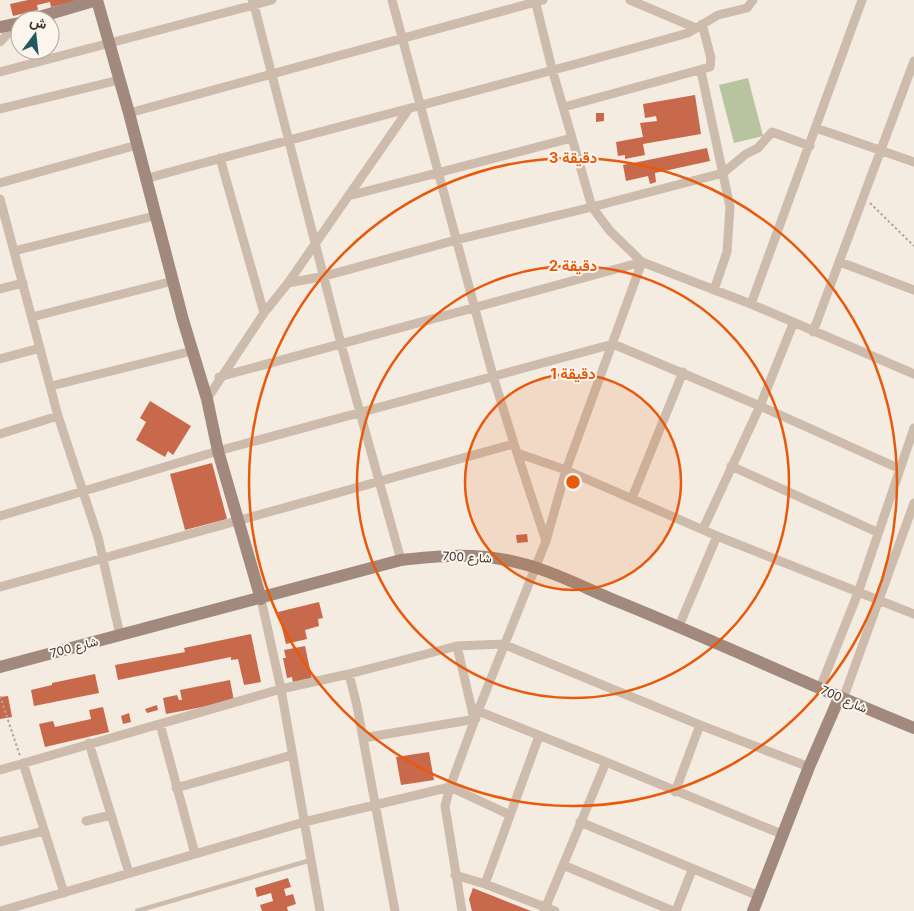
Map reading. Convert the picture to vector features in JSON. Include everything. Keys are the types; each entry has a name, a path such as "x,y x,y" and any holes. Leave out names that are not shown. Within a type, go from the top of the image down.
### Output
{"main road":[{"path":"60,11 97,0 129,113 154,216 206,399 218,451 261,599"},
{"name":"شارع 700","path":"0,667 261,599 401,560 442,555 476,555 536,568 679,626 841,699 914,728"},
{"path":"753,911 809,767 841,699"}],"street":[{"path":"0,72 253,2 272,0"},
{"path":"392,0 401,38 440,172 456,240 493,376 546,541"},
{"path":"564,106 700,71 712,63 699,26 630,0"},
{"path":"145,179 288,139 408,110 666,39 699,26 718,15 747,8 753,0"},
{"path":"751,304 862,0"},
{"path":"129,113 538,1 552,69 592,207 614,236 642,262 751,304 793,324 914,374"},
{"path":"253,2 270,74 316,240 341,344 401,560"},
{"path":"0,42 10,33"},
{"path":"813,332 882,151 910,87 914,61"},
{"path":"700,71 730,207 729,236 725,261 714,290"},
{"path":"0,110 119,80"},
{"path":"206,399 219,377 264,313 288,283 316,240 408,110"},
{"path":"816,128 914,162"},
{"path":"288,283 325,276 456,240 723,173 746,154 758,148 772,132 810,146"},
{"path":"348,196 572,138"},
{"path":"0,183 137,146"},
{"path":"220,158 264,313"},
{"path":"0,199 3,218 23,283 58,416 83,490 103,560 120,635"},
{"path":"14,251 154,216"},
{"path":"219,377 476,309 642,262"},
{"path":"462,911 445,812 450,787 503,644 546,541 566,470 614,344 642,262"},
{"path":"840,262 914,290"},
{"path":"32,317 173,281"},
{"path":"0,289 23,283"},
{"path":"703,529 760,406 793,324"},
{"path":"0,516 218,451 614,344 683,372 900,469"},
{"path":"0,359 40,348"},
{"path":"51,386 192,351"},
{"path":"632,498 683,372"},
{"path":"0,434 58,416"},
{"path":"820,688 858,593 877,532 914,428"},
{"path":"0,587 103,560 379,480 515,448 717,536 914,614"},
{"path":"732,466 877,532"},
{"path":"841,699 880,601 914,503"},
{"path":"679,626 717,536"},
{"path":"261,599 281,689 320,911"},
{"path":"0,770 281,689 349,674 457,646 503,644 700,725 809,767"},
{"path":"457,646 476,717"},
{"path":"349,674 396,911"},
{"path":"362,738 476,717 539,736 784,835"},
{"path":"160,724 195,854"},
{"path":"675,792 700,725"},
{"path":"485,884 539,736"},
{"path":"90,743 110,816 129,873"},
{"path":"176,788 292,754"},
{"path":"545,909 606,762"},
{"path":"23,763 64,892"},
{"path":"1,911 304,822 450,787 510,814"},
{"path":"86,821 110,816"},
{"path":"580,822 692,870 759,896"},
{"path":"0,842 44,831"},
{"path":"563,865 674,911 692,870"},
{"path":"455,874 485,884 545,909 555,911"}],"lane":[{"path":"137,911 311,860"}],"path":[{"path":"864,197 910,243 914,244"},
{"path":"0,696 23,763"}],"green space":[{"path":"748,78 763,136 734,143 719,85"}],"building":[{"path":"28,0 78,0 51,7 50,2 37,5 38,10 12,10 10,4"},
{"path":"695,95 701,134 643,144 645,155 625,159 625,155 618,156 616,142 643,137 640,123 657,121 656,116 645,118 643,104"},
{"path":"596,113 604,113 604,121 596,122"},
{"path":"707,148 710,161 655,173 656,182 650,184 648,176 626,181 623,165"},
{"path":"150,401 191,426 173,455 168,451 165,457 136,440 146,422 140,418"},
{"path":"212,463 227,519 185,530 170,474"},
{"path":"527,534 528,542 517,543 516,535"},
{"path":"319,602 323,618 318,619 319,626 305,630 307,639 286,644 278,612"},
{"path":"251,634 261,682 244,685 238,659 231,660 231,657 118,680 115,665 185,652 184,648"},
{"path":"305,646 312,679 293,683 292,677 287,678 283,658 286,658 284,650"},
{"path":"95,674 99,693 34,706 31,690 52,685 52,683"},
{"path":"230,680 234,701 166,714 163,698 177,695 179,700 182,700 180,690"},
{"path":"8,696 12,717 0,719 0,697"},
{"path":"157,705 158,710 147,713 145,709"},
{"path":"103,707 109,732 45,747 39,724 53,721 55,727 91,719 89,710"},
{"path":"129,713 131,722 123,724 121,716"},
{"path":"429,752 434,780 401,785 396,757"},
{"path":"288,878 291,887 284,889 286,896 293,894 296,904 287,907 288,911 262,911 260,905 273,901 271,893 257,897 255,888"},
{"path":"473,888 531,911 472,911 469,899"}]}
